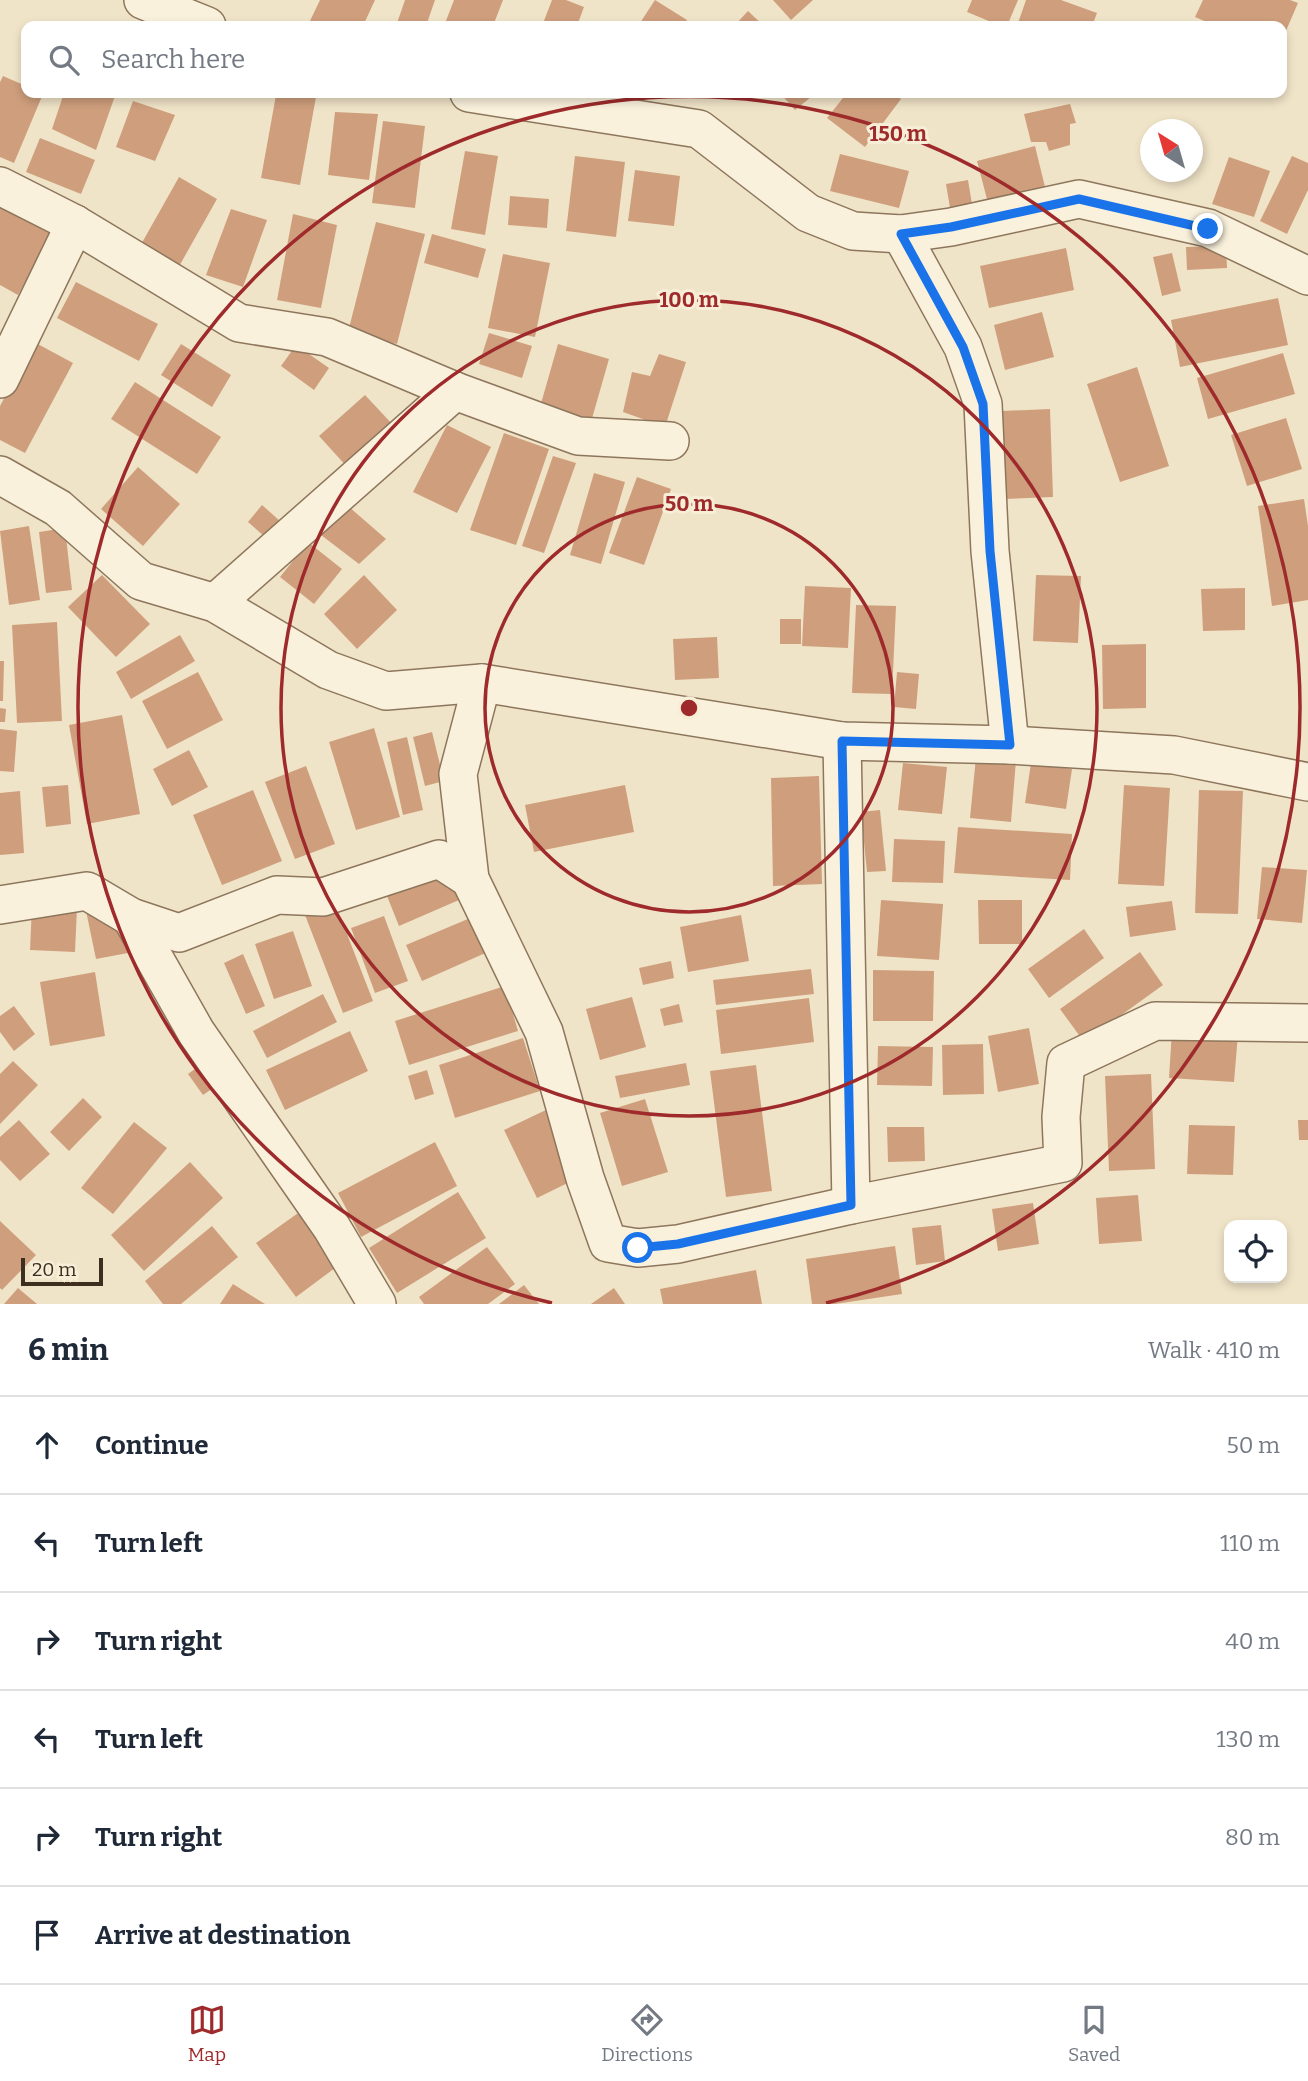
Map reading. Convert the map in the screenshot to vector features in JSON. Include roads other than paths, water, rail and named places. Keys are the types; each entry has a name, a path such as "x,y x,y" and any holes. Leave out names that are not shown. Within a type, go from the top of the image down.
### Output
{"street":[{"path":"143,0 195,21"},
{"path":"501,98 699,129 808,213 853,231 901,234 951,227 1079,199 1208,229 1308,276"},
{"path":"0,186 75,224 239,323 327,337 455,391 578,436 670,441"},
{"path":"0,379 75,224"},
{"path":"901,234 963,347 983,404 990,551 1010,745"},
{"path":"215,603 455,391"},
{"path":"0,475 58,508 141,581 215,603 328,670 386,691 482,683 842,741 1010,745 1174,755 1308,782"},
{"path":"482,683 458,774 470,879 544,1032 585,1178 608,1243 638,1248 678,1244 851,1205 1063,1163 1062,1117 1066,1063 1155,1021 1308,1023"},
{"path":"842,741 851,1205"},
{"path":"0,905 87,891 131,916 179,933 277,895 323,897 439,859 470,879"},
{"path":"131,916 196,1032 332,1228 377,1304"}]}
